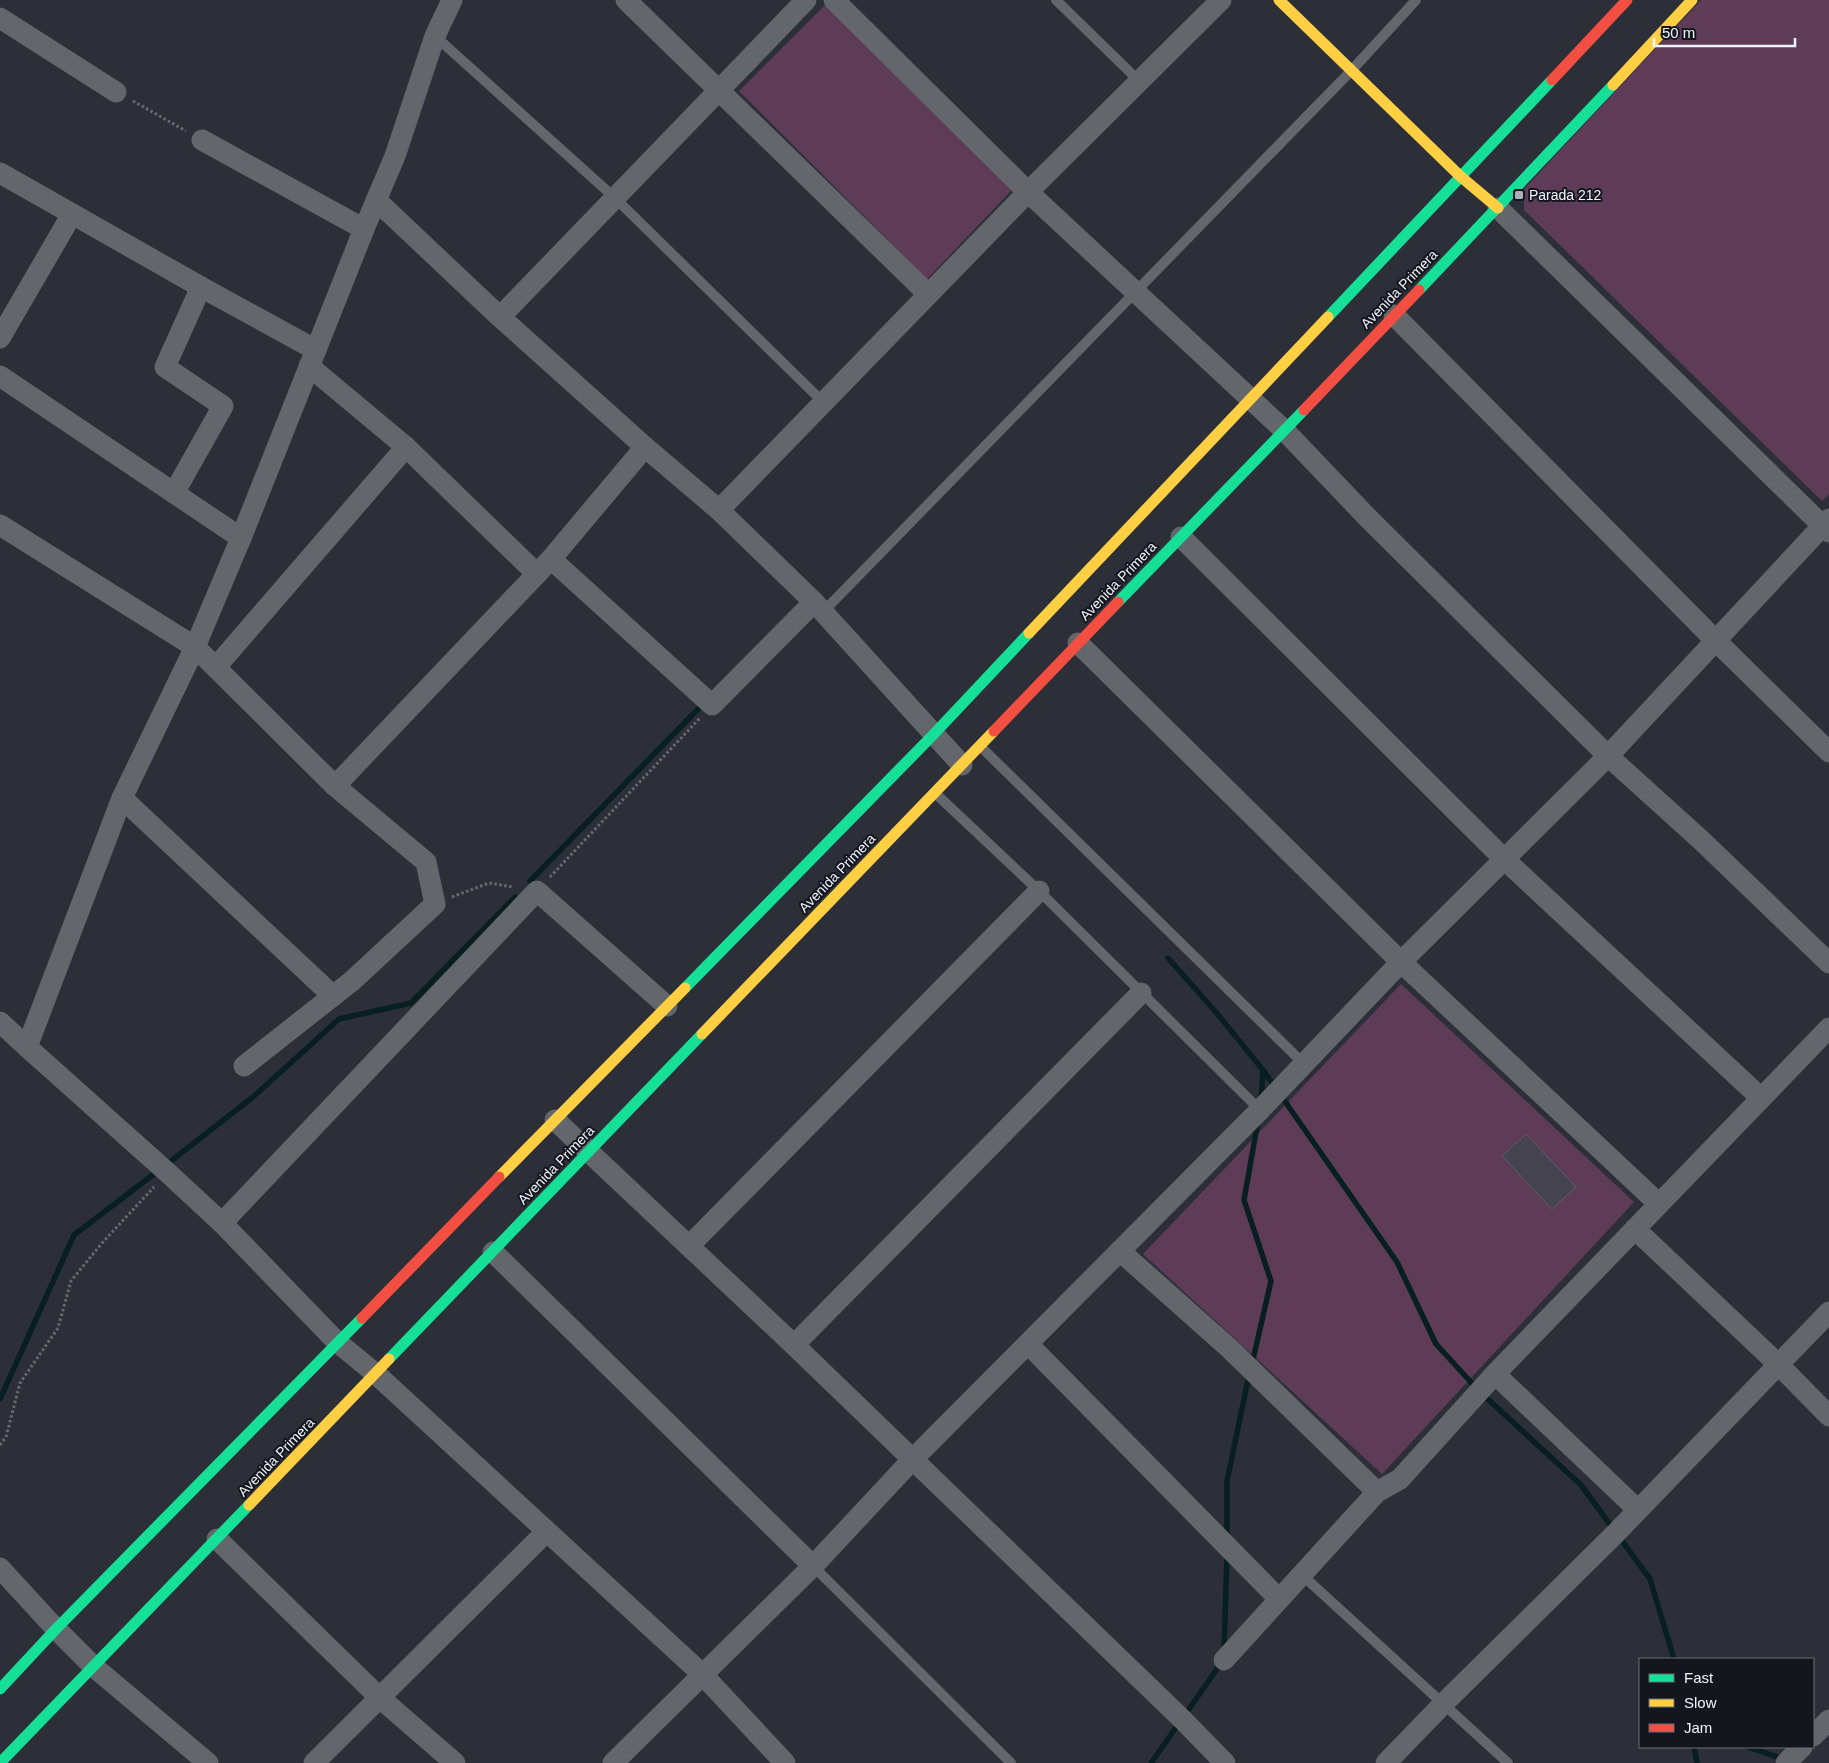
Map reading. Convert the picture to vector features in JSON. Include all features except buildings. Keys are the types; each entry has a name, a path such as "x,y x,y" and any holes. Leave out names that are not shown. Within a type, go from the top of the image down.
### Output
{"main road":[{"path":"1279,0 1460,176 1498,208"},
{"name":"Avenida Primera","path":"0,1689 56,1629 933,735 1627,0"},
{"name":"Avenida Primera","path":"0,1763 217,1540 1498,208 1692,0"}],"street":[{"path":"626,0 928,294"},
{"path":"500,317 806,0"},
{"path":"834,0 1028,192 1284,430 1367,517 1608,756 1702,841 1829,963"},
{"path":"719,510 1028,192 1221,0"},
{"path":"27,1047 122,798 194,647 241,538 395,156 447,2"},
{"path":"0,18 116,92"},
{"path":"202,140 364,230"},
{"path":"0,173 200,287 312,358 406,447 544,567 712,705 819,607"},
{"path":"376,200 500,317 645,447 719,510 819,607 962,765"},
{"path":"613,1763 813,1566 912,1460 1260,1110 1401,962 1608,756 1715,640 1827,525 1498,208"},
{"path":"0,338 72,214"},
{"path":"174,493 223,406 165,367 200,287"},
{"path":"1394,315 1715,640 1829,752"},
{"path":"0,376 241,538"},
{"path":"216,667 406,447"},
{"path":"335,786 544,567 645,447"},
{"path":"0,525 194,647 335,786 426,862 435,904 352,981 244,1066"},
{"path":"1181,537 1504,859 1761,1098"},
{"path":"1078,643 1401,962 1659,1204"},
{"path":"122,798 333,996"},
{"path":"222,1223 537,891 667,1006"},
{"path":"689,1246 1039,891"},
{"path":"794,1345 1141,993"},
{"path":"0,1022 168,1172 222,1223 337,1342 376,1374 702,1674 786,1763"},
{"path":"1224,1660 1376,1492 1400,1479 1495,1374 1829,1028"},
{"path":"555,1120 794,1345 1182,1719 1225,1763"},
{"path":"1635,1229 1778,1364 1829,1416"},
{"path":"1120,1251 1229,1348 1376,1492"},
{"path":"493,1252 813,1566"},
{"path":"1386,1763 1638,1510 1829,1312"},
{"path":"1028,1344 1279,1599"},
{"path":"1495,1374 1638,1510"},
{"path":"314,1763 546,1532"},
{"path":"217,1540 380,1698 455,1763"},
{"path":"0,1568 94,1667 208,1763"},
{"path":"1814,1735 1829,1720"},
{"path":"1786,1763 1801,1748"}],"lane":[{"path":"1056,0 1139,81"},
{"path":"819,607 1135,292 1351,71 1416,0"},
{"path":"435,36 615,198 824,403"},
{"path":"980,746 1304,1064"},
{"path":"934,793 1039,891 1260,1110"},
{"path":"813,1566 1011,1763"},
{"path":"1301,1574 1508,1763"}],"path":[{"path":"116,92 202,140"},
{"path":"435,904 489,883 537,891 712,705"},
{"path":"0,1445 6,1437 20,1383 58,1328 71,1282 102,1243 168,1172"}],"shaded area":[{"path":"1701,0 1829,0 1829,494 1822,501 1524,210 1524,189"},
{"path":"825,5 1012,190 927,279 739,91"},
{"path":"1401,984 1634,1202 1382,1474 1143,1254"}],"waterway":[{"path":"530,881 699,708"},
{"path":"171,1161 253,1097 339,1019 411,1003 515,897"},
{"path":"1168,958 1215,1011 1263,1070 1261,1100"},
{"path":"1263,1070 1397,1262 1436,1344 1479,1391 1581,1485 1650,1579 1674,1658"},
{"path":"1252,1364 1271,1281 1244,1200 1258,1121"},
{"path":"0,1399 74,1235 154,1174"},
{"path":"1227,1536 1227,1481 1249,1375"},
{"path":"1224,1651 1227,1553"},
{"path":"1151,1763 1222,1662"},
{"path":"1694,1748 1697,1763"},
{"path":"1751,1748 1783,1759"}],"traffic: fast":[{"path":"1328,317 1552,80"},
{"path":"1419,290 1613,85"},
{"path":"1118,602 1304,410"},
{"path":"685,988 933,735 1029,633"},
{"path":"389,1359 702,1034"},
{"path":"0,1689 56,1629 362,1318"},
{"path":"0,1763 249,1505"}],"traffic: slow":[{"path":"1279,0 1460,176 1498,208"},
{"path":"1613,85 1692,0"},
{"path":"1029,633 1328,317"},
{"path":"702,1034 994,731"},
{"path":"499,1177 685,988"},
{"path":"249,1505 389,1359"}],"traffic: jam":[{"path":"1552,80 1627,0"},
{"path":"1304,410 1419,290"},
{"path":"994,731 1118,602"},
{"path":"362,1318 499,1177"}],"place":[{"name":"Parada 212","path":"1519,195"}]}
